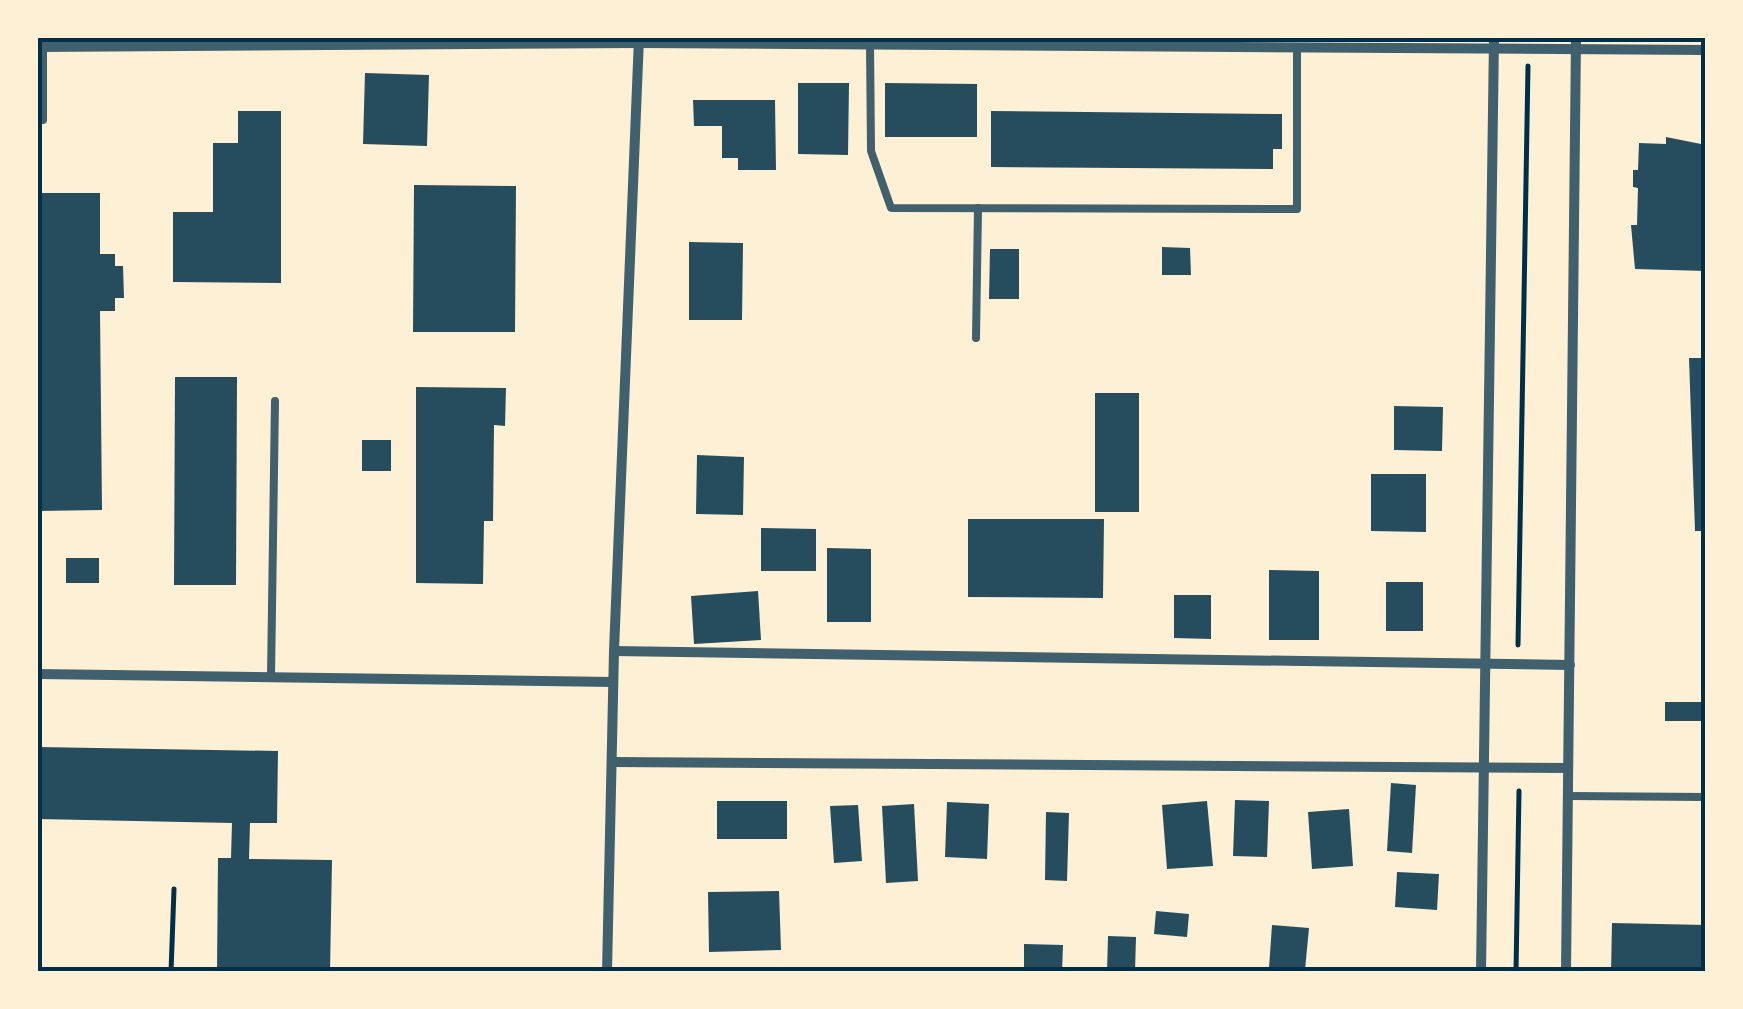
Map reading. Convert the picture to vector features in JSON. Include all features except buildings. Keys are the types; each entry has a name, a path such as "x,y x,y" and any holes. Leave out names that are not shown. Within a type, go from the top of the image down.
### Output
{"street":[{"path":"607,972 614,651 639,40"},
{"path":"40,47 152,42 639,40 1297,50 1494,43 1528,48 1576,43 1706,50"},
{"path":"1482,972 1494,43"},
{"path":"1566,972 1576,43"},
{"path":"614,651 1570,665"},
{"path":"38,674 614,682"},
{"path":"612,762 1568,768"}],"lane":[{"path":"870,44 871,150 891,208 1297,209 1297,50"},
{"path":"38,120 43,120 40,47"},
{"path":"976,338 978,208"},
{"path":"271,677 275,401"},
{"path":"1568,796 1706,797"}],"path":[{"path":"1518,666 1528,48"},
{"path":"1516,972 1520,791"},
{"path":"172,972 174,889"}]}
